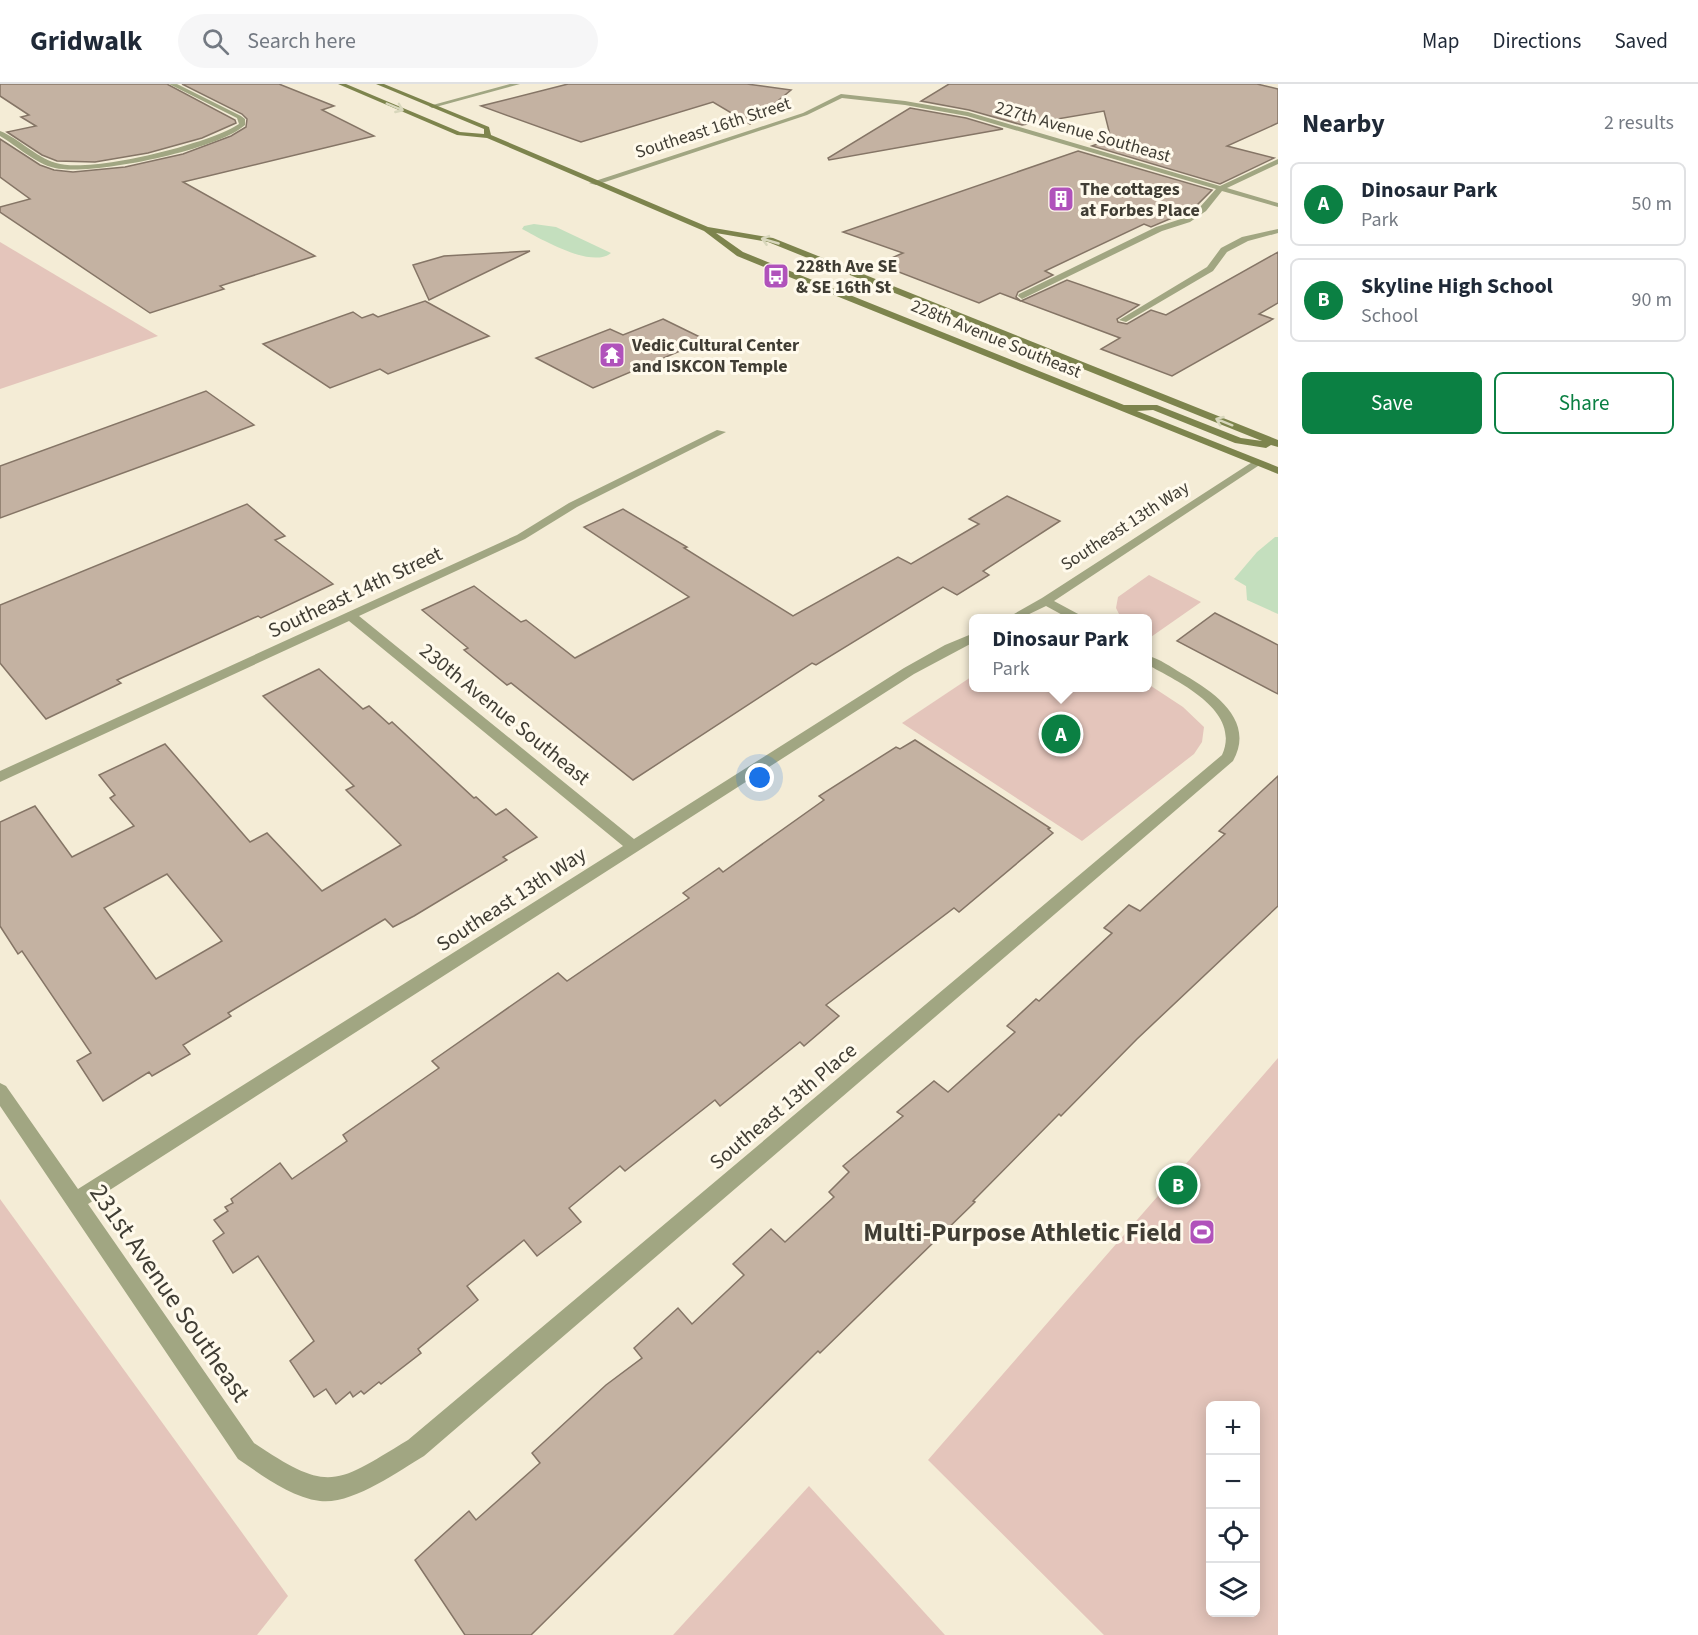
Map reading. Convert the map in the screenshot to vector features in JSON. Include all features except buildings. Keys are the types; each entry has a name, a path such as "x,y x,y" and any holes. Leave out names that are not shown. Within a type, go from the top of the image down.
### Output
{"main road":[{"name":"228th Avenue Southeast","path":"341,84 459,134 488,136 593,183 706,229 770,240 1278,445"},
{"name":"228th Avenue Southeast","path":"380,84 487,129 488,136"},
{"name":"228th Avenue Southeast","path":"706,229 740,254 1278,471"},
{"path":"1124,408 1154,407 1239,441 1258,445 1278,445"}],"street":[{"path":"0,133 55,166 72,168 116,164 216,139 234,132 242,125 243,121 239,117 172,84"},
{"path":"432,106 517,84"},
{"path":"841,96 846,86"},
{"name":"Southeast 16th Street","path":"593,183 805,114 841,96"},
{"name":"227th Avenue Southeast","path":"841,96 905,103 968,114 1278,205"},
{"path":"1022,296 1159,229 1187,220 1203,209 1221,188 1278,161"},
{"path":"1123,320 1209,269 1224,250 1245,240 1278,231"},
{"name":"Southeast 14th Street","path":"0,777 521,537 573,505 721,432"},
{"name":"Southeast 13th Way","path":"1021,614 1046,601 1257,462"},
{"path":"1046,601 1069,614"},
{"name":"230th Avenue Southeast","path":"350,615 633,846"},
{"name":"Southeast 13th Way","path":"74,1202 909,671 969,639"},
{"name":"Southeast 13th Place","path":"327,1491 372,1475 416,1448 1228,758 1234,742 1231,722 1217,705 1197,688 1152,662"},
{"name":"231st Avenue Southeast","path":"0,1091 246,1451 289,1479 327,1491"}],"shaded area":[{"path":"534,224 556,227 611,253 602,257 592,257 566,251 522,229 524,226"},
{"path":"0,242 158,336 0,389"},
{"path":"1278,537 1278,614 1247,600 1246,586 1234,579 1257,552"},
{"path":"1149,575 1201,602 1152,636 1152,614 1119,614 1116,608 1118,597"},
{"path":"969,678 969,692 1152,692 1152,687 1183,707 1204,727 1202,742 1194,754 1082,841 902,723"},
{"name":"Multi-Purpose Athletic Field","path":"1278,1058 1278,1635 1104,1635 928,1460"},
{"path":"0,1199 288,1596 257,1635 0,1635"},
{"path":"809,1486 945,1635 673,1635"}],"place":[{"name":"The cottages at Forbes Place","path":"1061,199"},
{"name":"228th Ave SE & SE 16th St","path":"776,276"},
{"name":"Vedic Cultural Center and ISKCON Temple","path":"612,355"},
{"name":"Dinosaur Park","path":"1061,734"},
{"name":"Skyline High School","path":"1178,1185"},
{"name":"Multi-Purpose Athletic Field","path":"1202,1232"}]}
